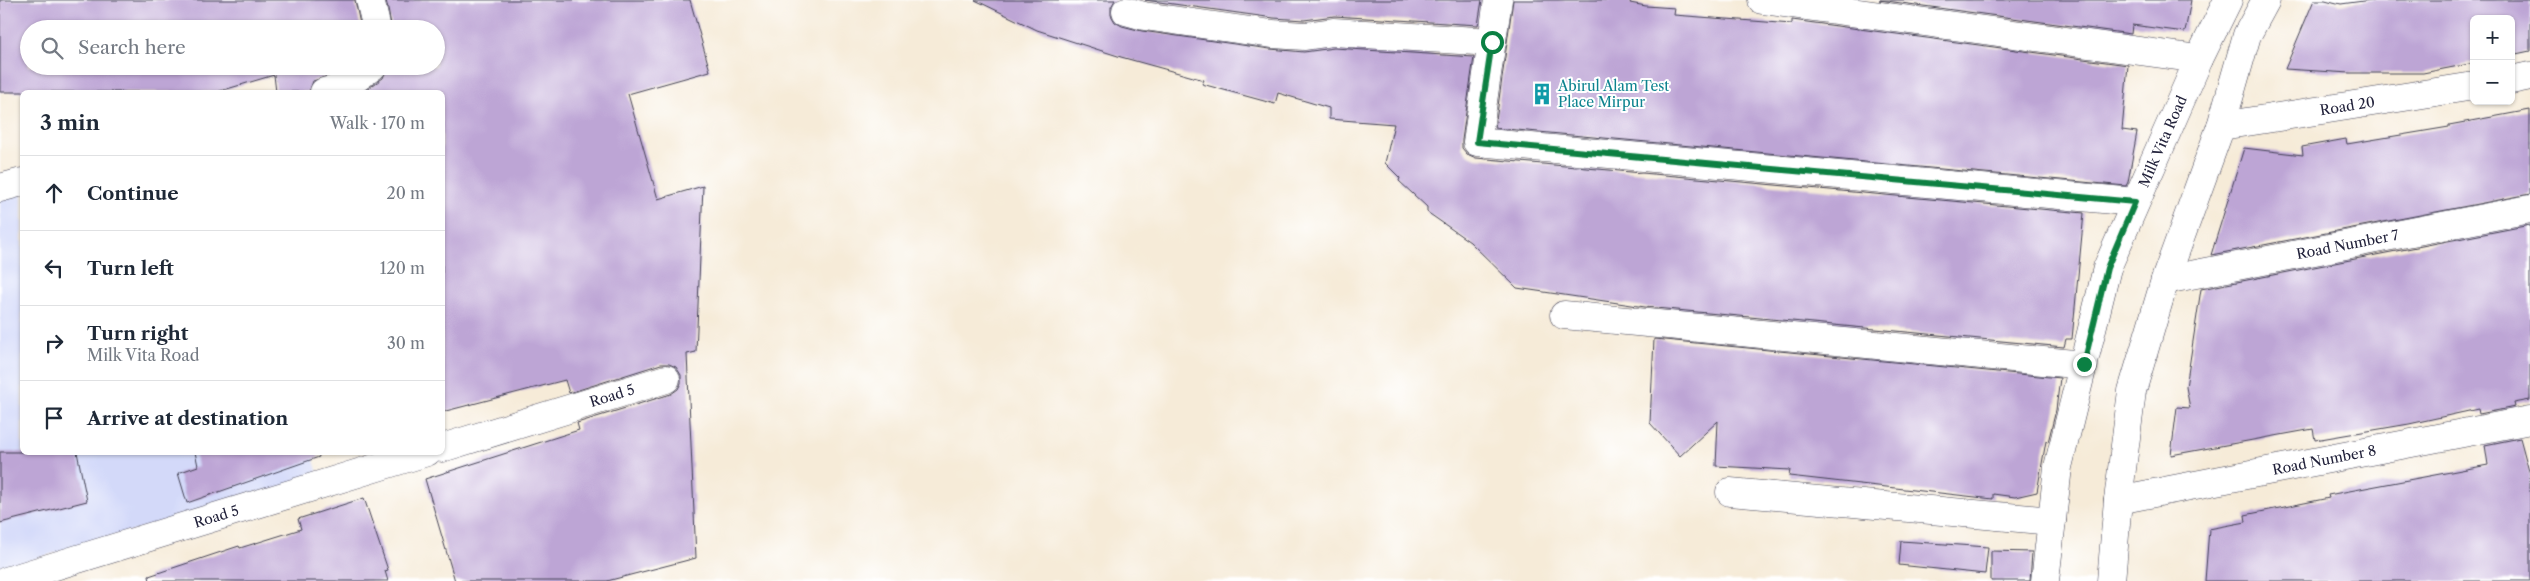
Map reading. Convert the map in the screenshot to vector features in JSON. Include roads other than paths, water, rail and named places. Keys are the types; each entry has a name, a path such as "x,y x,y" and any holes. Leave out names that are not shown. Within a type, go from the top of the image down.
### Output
{"street":[{"path":"370,0 375,20"},
{"path":"1498,0 1477,142 2135,202"},
{"path":"1762,0 2199,59"},
{"name":"Milk Vita Road","path":"2045,581 2058,467 2107,268 2199,59 2228,0"},
{"path":"2111,581 2118,500 2132,391 2165,280 2221,126 2247,35 2266,0"},
{"path":"1126,11 1144,16 1272,34 1305,36 1333,32 1492,42"},
{"path":"335,89 358,75"},
{"path":"2515,79 2530,76"},
{"name":"Road 20","path":"2221,126 2470,87"},
{"path":"0,188 20,183"},
{"name":"Road Number 7","path":"2165,280 2530,210"},
{"path":"1564,315 2084,364"},
{"name":"Road 5","path":"445,447 666,379"},
{"name":"Road Number 8","path":"2118,500 2530,420"},
{"name":"Road 5","path":"6,581 417,455"},
{"path":"1730,492 2052,521"}],"place":[{"name":"Abirul Alam Test Place Mirpur","path":"1542,94"}]}
